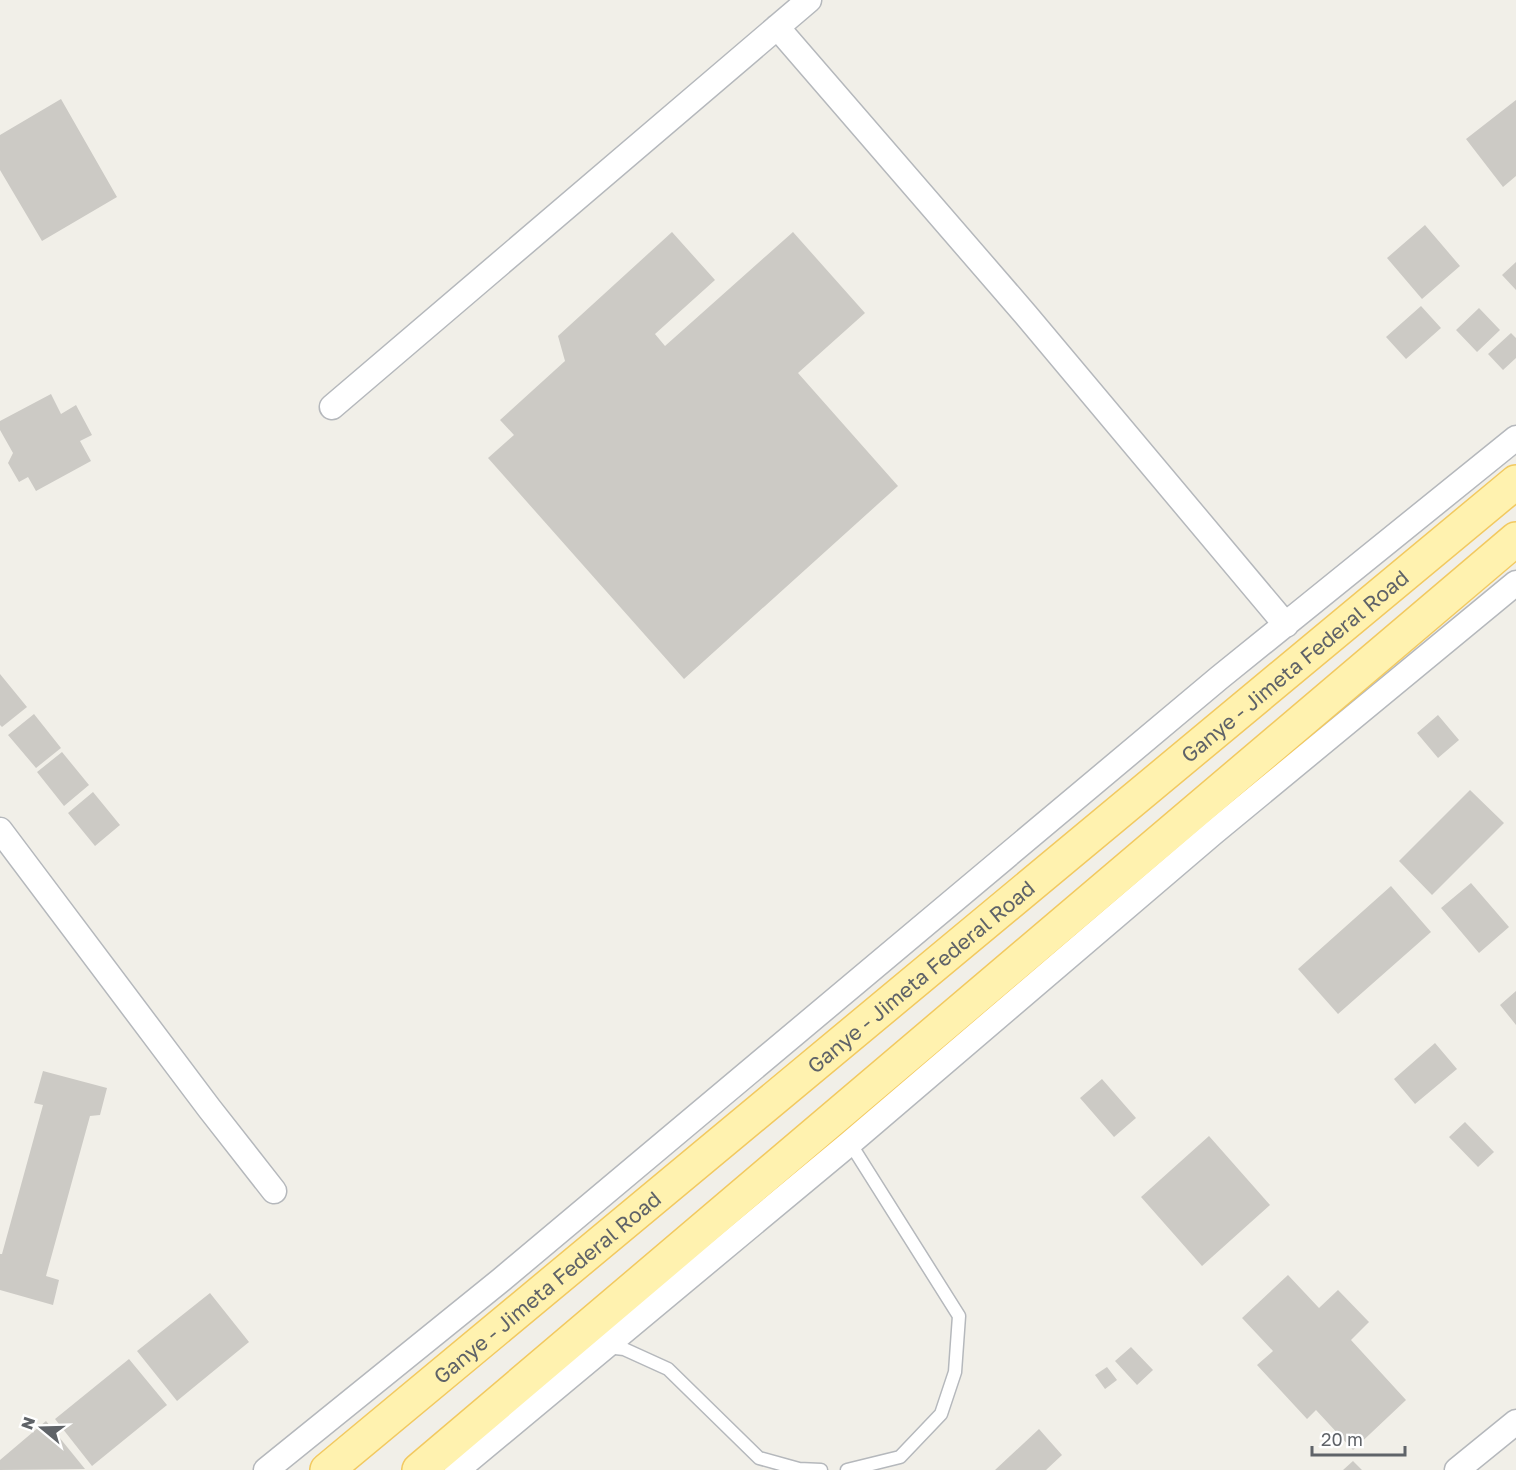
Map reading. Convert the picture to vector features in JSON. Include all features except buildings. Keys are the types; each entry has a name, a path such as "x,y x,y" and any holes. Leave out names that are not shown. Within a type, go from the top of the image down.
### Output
{"main road":[{"name":"Ganye - Jimeta Federal Road","path":"327,1470 1516,482"},
{"path":"419,1470 1516,539"}],"street":[{"path":"332,408 809,0"},
{"path":"777,27 1026,315 1286,625"},
{"path":"266,1470 501,1280 1219,678 1516,438"},
{"path":"458,1470 850,1143 1213,833 1516,583"},
{"path":"0,830 274,1191"},
{"path":"1457,1470 1516,1422"}],"lane":[{"path":"847,1470 900,1457 941,1414 955,1372 959,1316 850,1143"},
{"path":"606,1347 624,1349 668,1369 759,1458 799,1469 821,1470"}]}
